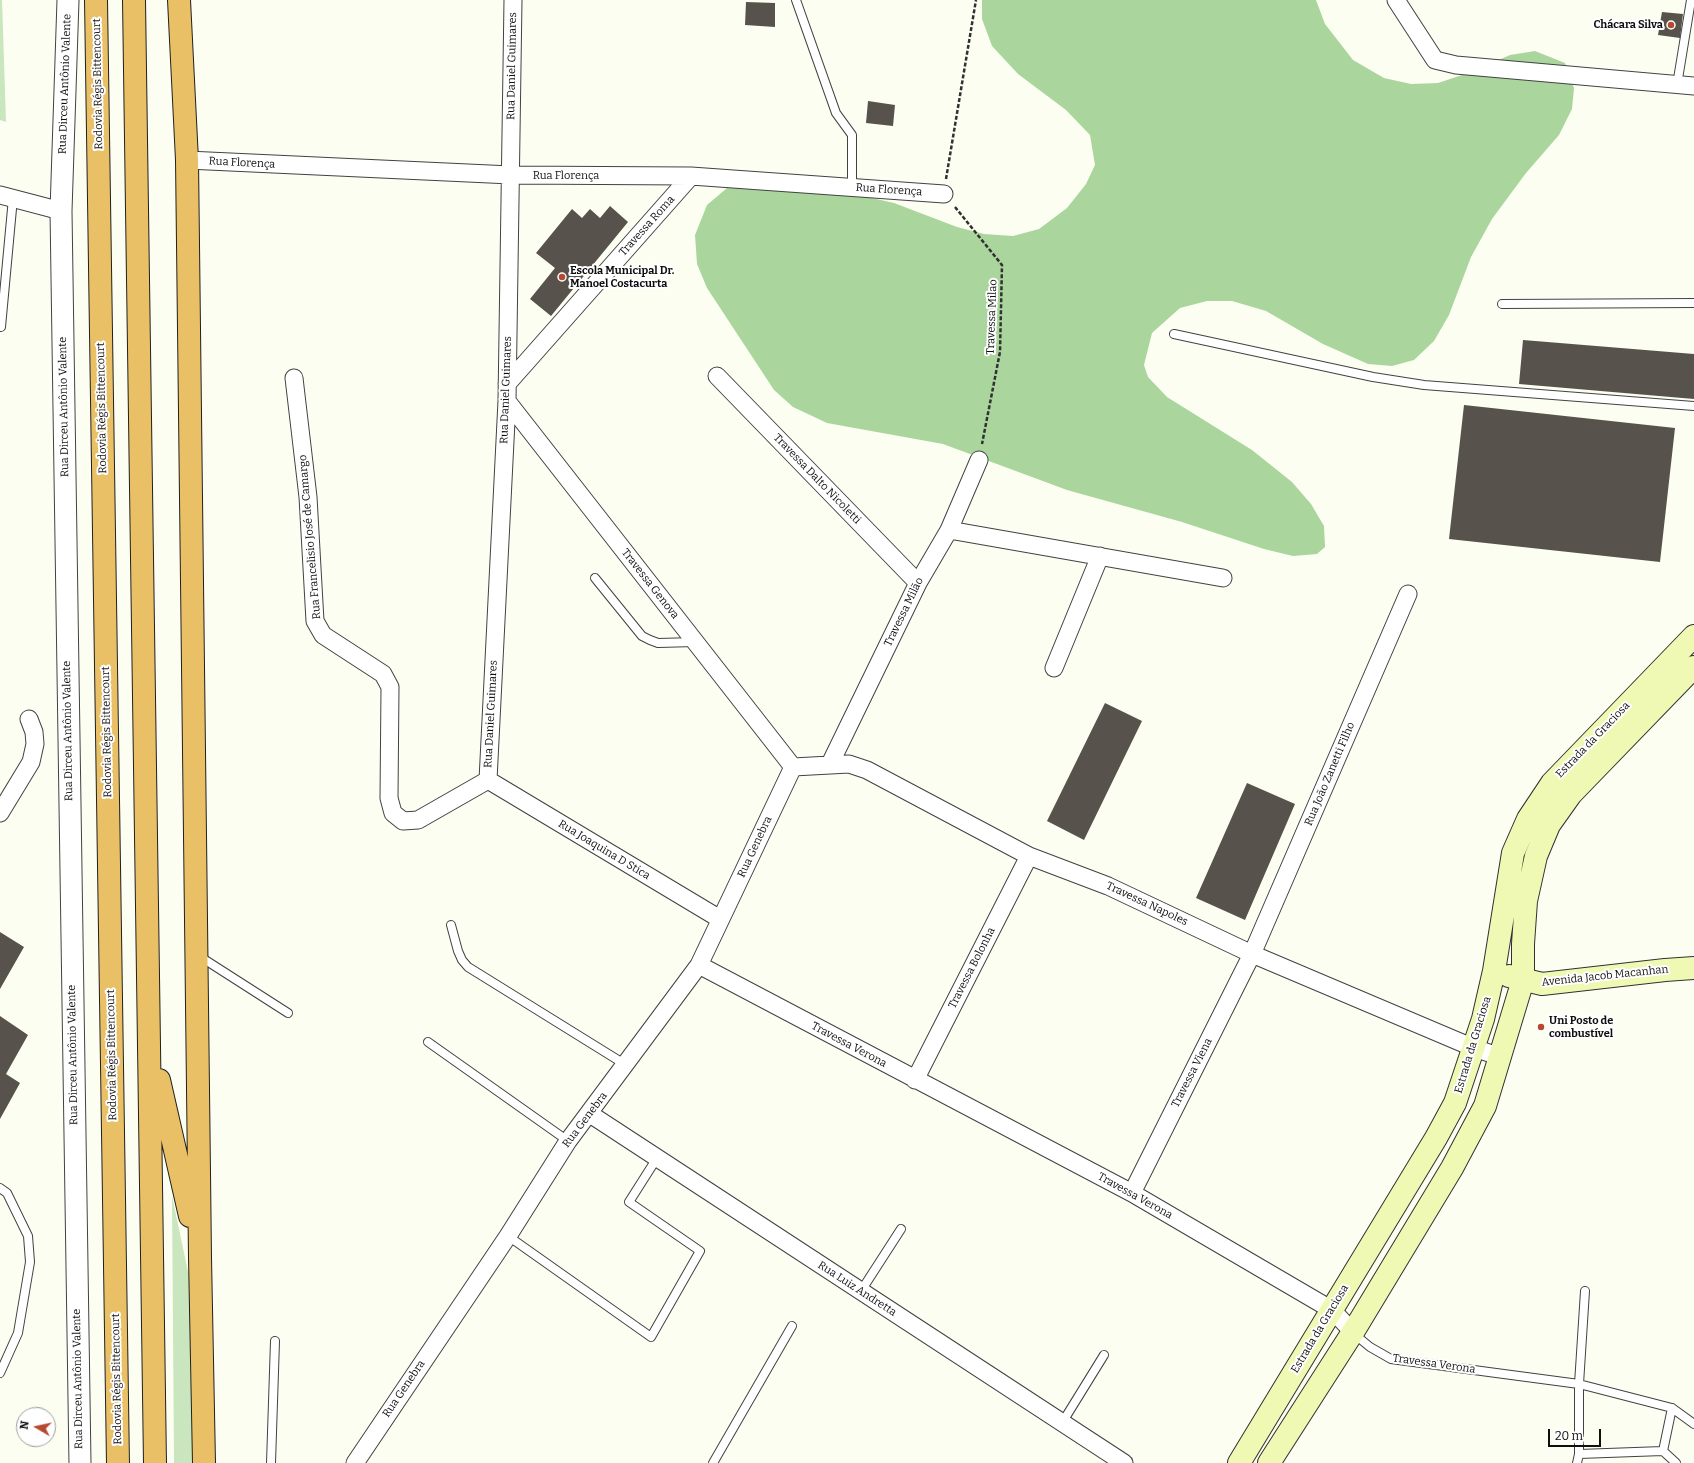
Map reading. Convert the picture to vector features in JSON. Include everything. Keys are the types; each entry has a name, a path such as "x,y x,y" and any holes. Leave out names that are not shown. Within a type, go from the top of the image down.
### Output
{"highway":[{"name":"Rodovia Régis Bittencourt","path":"96,0 118,1463"},
{"path":"134,0 155,1463"},
{"path":"179,0 187,160 196,954 204,1463"},
{"path":"149,1038 200,1257"}],"main road":[{"name":"Estrada da Graciosa","path":"1239,1463 1436,1138 1455,1103 1483,1019 1494,972 1513,853 1528,819 1552,783 1694,636"},
{"name":"Estrada da Graciosa","path":"1269,1463 1353,1332 1463,1147 1485,1106 1523,980 1522,944 1526,901 1536,856 1549,825 1571,794 1694,667"},
{"name":"Avenida Jacob Macanhan","path":"1494,972 1542,984 1694,968"}],"street":[{"name":"Rua Dirceu Antônio Valente","path":"68,0 61,211 80,1463"},
{"name":"Rua Daniel Guimares","path":"488,780 507,392 513,0"},
{"path":"1396,0 1435,60 1456,65 1694,86"},
{"name":"Rua Florença","path":"187,160 511,175 691,176 944,194"},
{"name":"Travessa Roma","path":"507,392 691,176"},
{"path":"7,197 61,211"},
{"name":"Travessa Dalto Nicoletti","path":"717,376 918,582"},
{"name":"Rua Francelisio José de Camargo","path":"294,378 308,497 315,621 323,636 383,674 390,687 389,798 393,813 403,821 418,820 488,780"},
{"name":"Travessa Genova","path":"507,392 696,642 793,766"},
{"name":"Travessa Milão","path":"830,764 918,582 949,530 979,460"},
{"path":"949,530 1223,578"},
{"path":"1054,668 1100,556"},
{"name":"Rua João Zanetti Filho","path":"1252,954 1408,594"},
{"path":"0,813 31,762 35,744 34,732 29,720"},
{"name":"Travessa Napoles","path":"793,766 849,764 867,770 1029,856 1108,886 1252,954 1474,1048 1501,1057"},
{"name":"Rua Genebra","path":"355,1463 508,1236 568,1141 590,1114 699,965 793,766"},
{"name":"Rua Joaquina D Stica","path":"488,780 720,920"},
{"name":"Travessa Bolonha","path":"915,1080 1029,856"},
{"name":"Travessa Viena","path":"1132,1193 1252,954"},
{"name":"Travessa Verona","path":"699,965 1132,1193 1332,1310 1353,1332"},
{"name":"Rua Luiz Andretta","path":"590,1114 1124,1463"}],"lane":[{"path":"796,0 836,113 852,135 852,187"},
{"path":"1677,85 1691,0"},
{"path":"1,327 7,197"},
{"path":"1502,304 1694,303"},
{"path":"1174,334 1373,377 1424,385 1694,406"},
{"path":"595,578 642,636 658,643 696,642"},
{"path":"451,925 458,951 468,967 626,1065"},
{"path":"196,954 288,1012"},
{"path":"428,1042 568,1141"},
{"path":"508,1236 651,1337 700,1251 629,1202 656,1158"},
{"path":"0,1188 7,1193 28,1236 30,1262 18,1333 0,1373"},
{"path":"861,1291 901,1229"},
{"path":"1576,1463 1579,1454 1579,1384 1585,1291"},
{"path":"713,1463 792,1326"},
{"name":"Travessa Verona","path":"1353,1332 1370,1348 1391,1360 1579,1384 1672,1408"},
{"path":"271,1463 275,1341"},
{"path":"1062,1422 1104,1355"},
{"path":"1663,1451 1672,1408 1694,1424"},
{"path":"1579,1454 1663,1451 1676,1463"}],"path":[{"path":"944,194 976,0"},
{"name":"Travessa Milao","path":"944,194 1002,265 1000,352 979,460"}],"green space":[{"path":"0,0 2,0 6,122 0,120"},
{"path":"982,0 1316,0 1325,24 1353,60 1384,78 1411,84 1438,83 1474,71 1510,55 1535,51 1565,63 1574,88 1572,109 1559,135 1526,173 1492,219 1471,257 1449,315 1434,341 1414,360 1392,366 1368,364 1323,344 1266,311 1232,301 1207,301 1180,308 1152,333 1144,365 1148,377 1167,397 1252,450 1292,482 1311,504 1324,526 1325,547 1317,554 1293,556 1264,549 1182,522 1067,490 943,444 827,423 793,407 774,390 707,288 697,264 695,235 707,205 727,188 750,181 841,191 894,203 957,227 984,234 1013,236 1039,229 1067,208 1086,184 1095,165 1090,135 1066,110 1018,74 992,46 982,19"},
{"path":"172,1196 191,1286 194,1463 174,1463"}],"building":[{"path":"746,2 775,3 775,27 745,25"},
{"name":"Chácara Silva","path":"1662,12 1683,14 1680,38 1658,35"},
{"path":"868,101 895,105 893,126 866,123"},
{"path":"610,206 628,222 551,316 530,299 555,268 536,253 572,209 582,218 590,209 600,218"},
{"path":"1523,340 1694,354 1694,399 1519,384"},
{"path":"1464,405 1675,428 1660,562 1449,539"},
{"path":"1105,703 1142,721 1084,840 1047,821"},
{"path":"1247,783 1295,804 1245,920 1196,898"},
{"path":"0,932 24,947 0,989"},
{"path":"0,1016 28,1035 6,1074 20,1083 0,1119"}],"place":[{"name":"Chácara Silva","path":"1671,25"},
{"name":"Escola Municipal Dr. Manoel Costacurta","path":"562,277"},
{"name":"Uni Posto de combustível","path":"1541,1027"}]}
